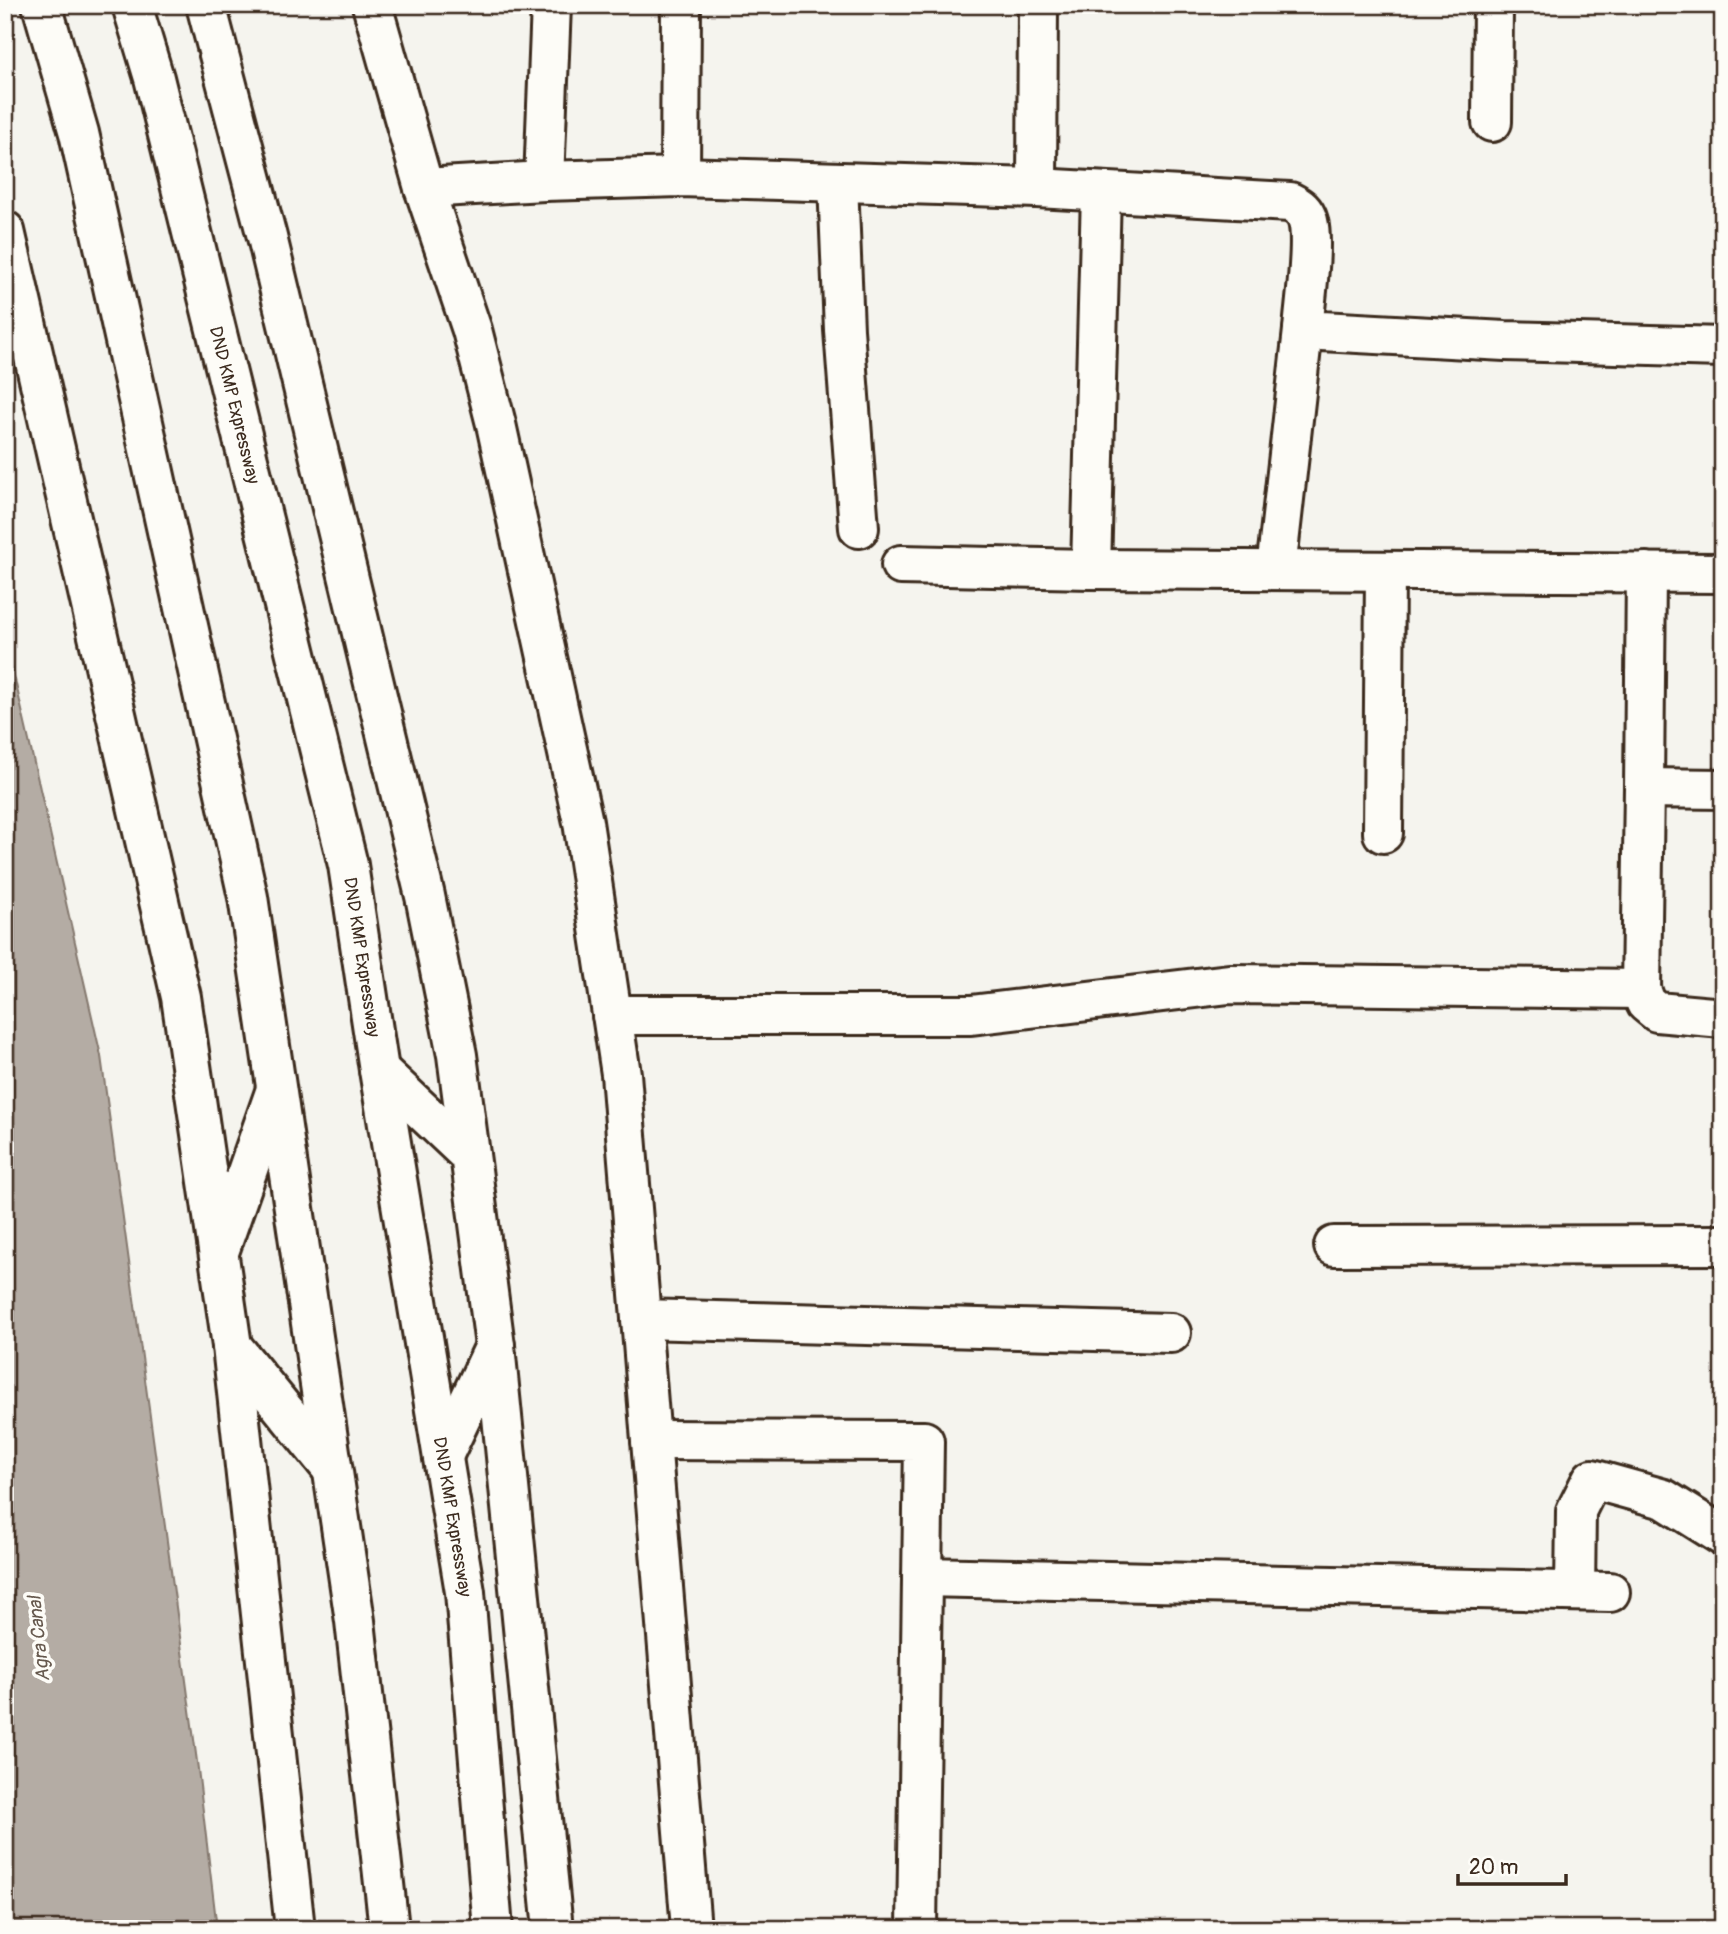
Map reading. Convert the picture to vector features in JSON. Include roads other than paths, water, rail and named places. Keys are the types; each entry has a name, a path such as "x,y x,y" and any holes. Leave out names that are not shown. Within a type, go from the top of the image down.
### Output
{"main road":[{"path":"42,5 79,133 248,897 355,1621 390,1929"},
{"name":"DND KMP Expressway","path":"132,5 154,78 348,865 465,1592 493,1929"},
{"path":"206,5 270,251 425,896 457,1055 495,1346 553,1929"},
{"path":"372,5 424,188 472,330 496,424 583,822 621,1074 691,1929"},
{"path":"544,181 551,5"},
{"path":"680,177 681,5"},
{"path":"1037,188 1038,5"},
{"path":"1492,122 1493,5"},
{"path":"424,188 680,177 1037,188 1290,202 1301,207 1308,222 1310,247 1276,570"},
{"path":"838,182 844,330 859,528"},
{"path":"1091,569 1101,193"},
{"path":"5,231 181,997 232,1346 295,1929"},
{"path":"1303,330 1505,341 1723,347"},
{"path":"901,565 1091,569 1723,573"},
{"path":"1383,833 1385,571"},
{"path":"1646,572 1641,989 1646,1003 1657,1012 1723,1018"},
{"path":"1644,788 1723,789"},
{"path":"612,1015 971,1015 1229,984 1641,989"},
{"path":"380,1070 470,1156"},
{"path":"219,1252 276,1089"},
{"path":"1334,1246 1723,1245"},
{"path":"641,1319 1171,1333"},
{"path":"232,1346 334,1471"},
{"path":"443,1455 495,1346"},
{"path":"651,1440 924,1441 917,1929"},
{"path":"922,1577 1592,1591 1576,1510 1592,1479 1664,1499 1723,1536"}],"water":[{"name":"Agra Canal","path":"5,636 101,1056 198,1769 217,1929 5,1929"}]}
